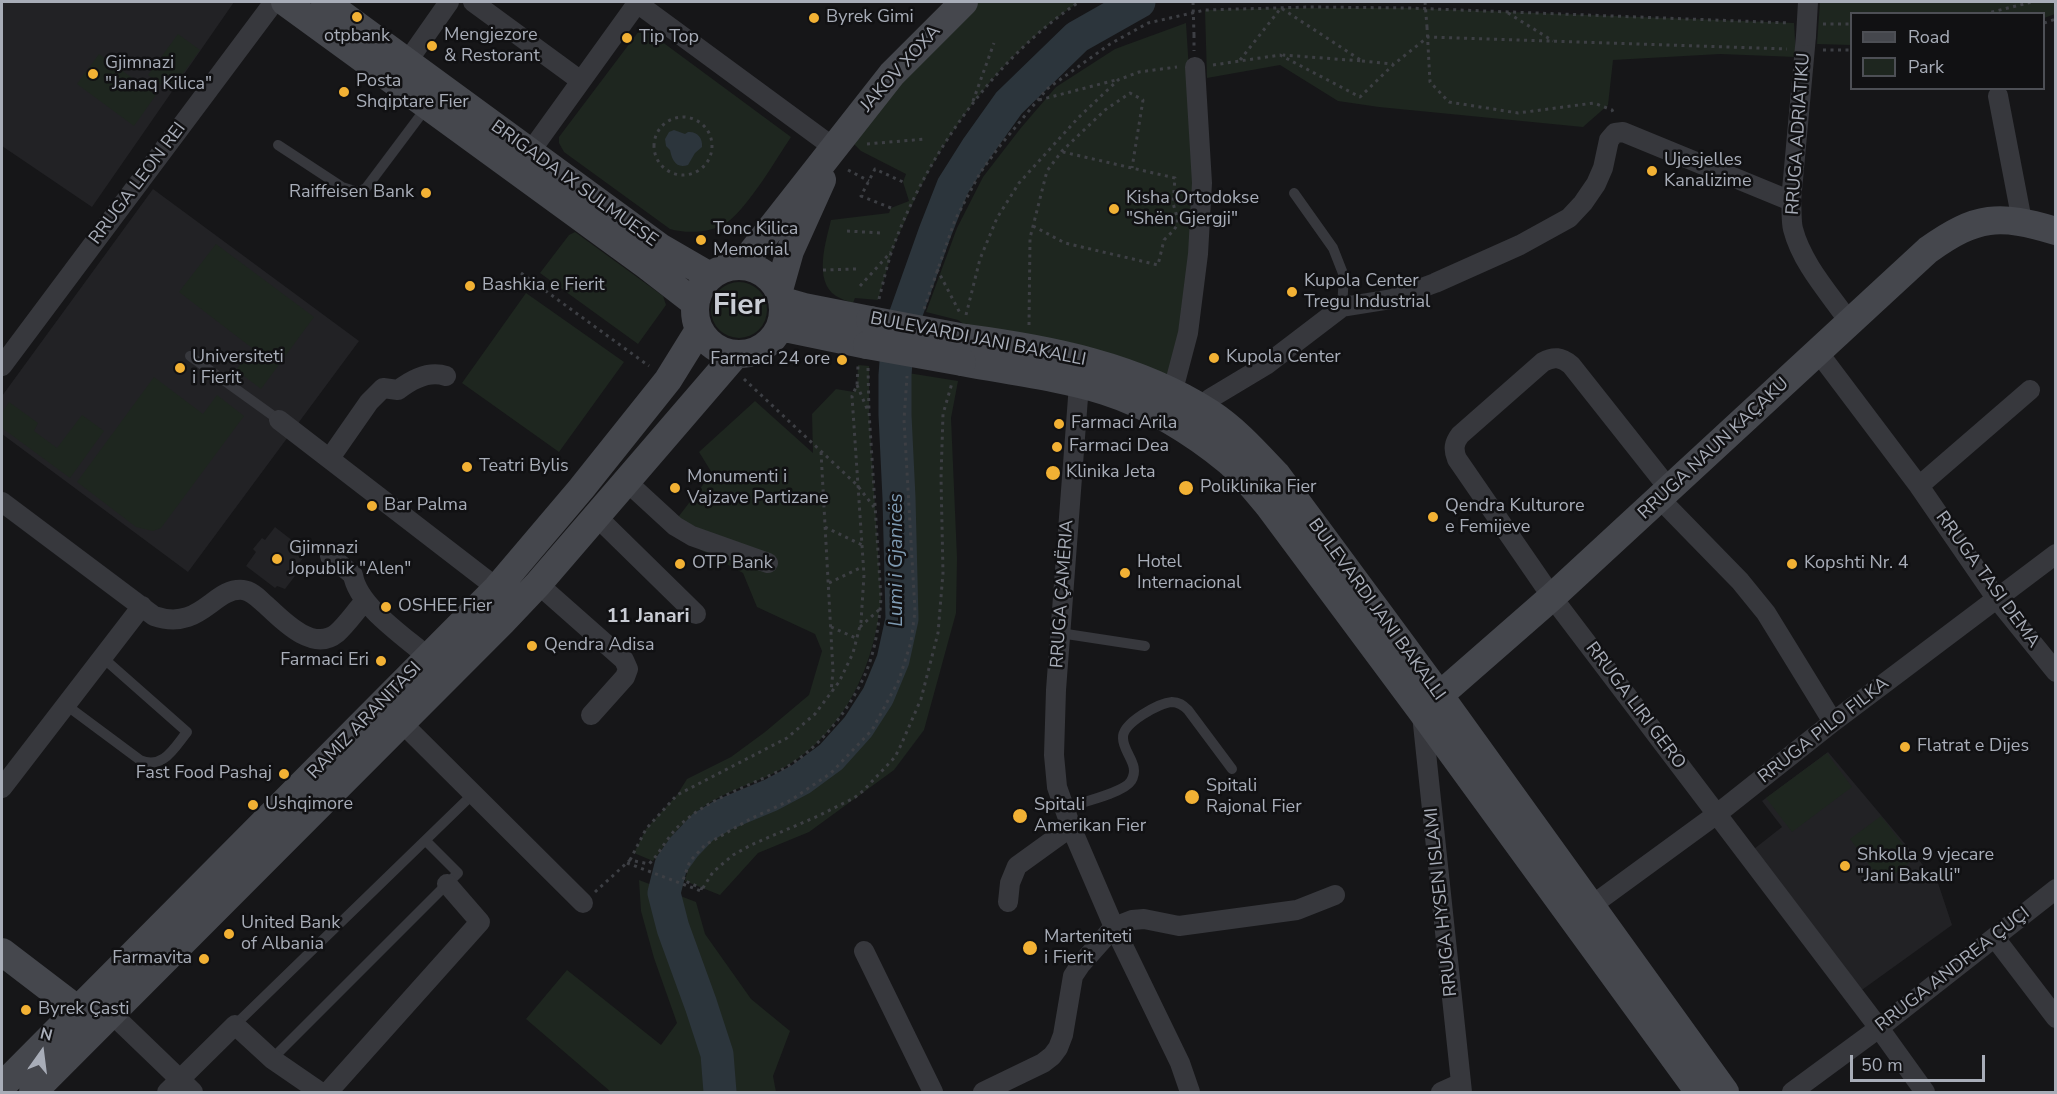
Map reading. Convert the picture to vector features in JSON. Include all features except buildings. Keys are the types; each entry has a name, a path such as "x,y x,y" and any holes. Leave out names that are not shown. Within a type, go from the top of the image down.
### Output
{"main road":[{"name":"BRIGADA IX SULMUESE","path":"285,2 646,265 697,317"},
{"name":"BRIGADA IX SULMUESE","path":"325,2 660,247 710,276"},
{"name":"JAKOV XOXA","path":"781,306 790,251 847,150 892,74 954,4"},
{"name":"JAKOV XOXA","path":"742,265 847,150"},
{"name":"RRUGA NAUN KAÇAKU","path":"1431,704 1665,495 1928,250 1964,228 1983,222 2022,221 2055,231"},
{"path":"742,265 766,274 781,306 768,344 758,350 732,358 714,346 697,317 700,288 710,276 730,266 742,265"},
{"name":"BULEVARDI JANI BAKALLI","path":"781,306 804,307 871,333 965,338 1026,348 1080,372 1105,391 1142,406 1203,443 1236,469 1431,704 1591,906 1725,1092"},
{"name":"RAMIZ ARANITASI","path":"33,1092 96,1018 428,657 497,588 581,489 668,380 697,317"},
{"name":"BULEVARDI JANI BAKALLI","path":"965,338 1080,372 1130,373 1173,390 1200,407 1248,444 1277,475 1431,704 1699,1092"},
{"name":"RAMIZ ARANITASI","path":"2,1086 96,1018 402,723 538,584 732,358"},
{"path":"2,952 96,1018"}],"street":[{"name":"RRUGA LEON REI","path":"2,366 274,2"},
{"path":"407,62 449,2"},
{"path":"473,2 581,81"},
{"path":"530,153 638,2 847,150"},
{"name":"RRUGA ADRIATIKU","path":"1808,2 1791,201 1792,228 1800,248 1850,323"},
{"path":"1173,390 1188,333 1198,254 1202,183 1195,67"},
{"path":"1998,96 2022,221"},
{"path":"1200,407 1266,365 1342,307 1392,299 1435,283 1520,245 1561,222 1583,203 1596,184 1603,168 1609,140 1615,133 1623,132 1791,201"},
{"name":"RRUGA TASI DEMA","path":"1818,352 1919,486 1996,598 2055,672"},
{"name":"RRUGA LIRI GERO","path":"1665,495 1571,365 1562,358 1552,357 1543,362 1460,435 1455,442 1454,451 1457,459 1552,597 1879,1028"},
{"name":"RRUGA ÇAMËRIA","path":"1080,372 1060,633 1054,755 1057,787 1071,827 1114,927 1180,1062 1190,1092"},
{"path":"330,458 369,402 383,388 398,390 412,379 438,373 446,376"},
{"path":"1919,486 2030,390"},
{"path":"279,420 497,588"},
{"path":"626,481 675,526 692,536 768,563"},
{"path":"1665,495 1766,613 1833,722"},
{"path":"2,502 154,615 162,618 179,620 193,616 232,591 243,590 253,594 294,630 309,637 323,638 335,634 364,602"},
{"path":"596,516 696,614"},
{"name":"RRUGA PILO FILKA","path":"1591,906 1717,814 1833,722 2055,554"},
{"path":"330,556 353,575 355,587 364,602 428,657"},
{"path":"538,584 624,660 628,669 625,677 591,715"},
{"path":"2,788 142,606"},
{"name":"RRUGA HYSEN ISLAMI","path":"1431,704 1461,1088"},
{"path":"402,723 583,903"},
{"path":"1008,902 1010,883 1017,866 1071,827"},
{"path":"328,1092 480,922 447,884"},
{"name":"RRUGA ANDREA ÇUÇI","path":"1792,1092 1879,1028 2055,890"},
{"path":"983,1092 1043,1063 1052,1056 1063,1035 1073,976 1114,927 1132,920 1179,926 1297,910 1335,895"},
{"path":"1995,938 2055,1018"},
{"path":"864,951 933,1092"},
{"path":"96,1018 180,1088 236,1025 272,1059 320,1092"},
{"path":"1879,1028 1925,1092"},
{"path":"1441,1092 1461,1088"}],"lane":[{"path":"278,145 342,187 358,192 366,188 428,106"},
{"path":"1294,193 1333,248 1344,276 1342,307"},
{"path":"190,356 279,420"},
{"path":"1060,633 1145,646"},
{"path":"66,705 140,760 149,764 158,763 166,757 187,732 102,657"},
{"path":"1064,808 1122,789 1131,783 1135,773 1133,762 1124,746 1122,736 1125,727 1164,704 1173,702 1182,704 1232,769"},
{"path":"236,1025 473,794"},
{"path":"272,1059 458,873 426,841"}],"path":[{"path":"629,862 649,864 679,825 717,798 783,769 814,747 832,726 863,679 880,619 869,412 871,333 892,250 937,156 972,104 993,79 1052,20 1079,2"},
{"path":"1193,2 1194,35"},
{"path":"1425,2 1430,82 1449,102 1518,113 1594,103 1612,110 1623,132"},
{"path":"1992,12 2032,2"},
{"path":"1238,61 1281,8"},
{"path":"1281,8 1362,61"},
{"path":"922,316 955,220 980,173 1047,89 1101,50 1149,23 1205,10 1409,8 1506,12 1805,33 1850,50"},
{"path":"1506,12 1554,42"},
{"path":"1280,55 1360,97 1394,64 1428,37 1554,42 1805,33 1850,24"},
{"path":"972,104 994,43"},
{"path":"1037,100 1118,80 1139,72 1280,55 1394,64"},
{"path":"702,890 713,872 733,855 854,798 895,757 921,699 938,633 943,573 941,478 943,414 965,338 963,328 980,258 997,218 1019,183 1078,118 1118,80"},
{"path":"1026,348 1029,332 1030,238 1047,171 1062,151 1105,110 1130,93 1143,100 1132,168"},
{"path":"678,117 698,121 707,129 712,139 713,147 708,162 702,169 687,175 671,173 664,169 655,155 654,147 658,131 663,124 678,117"},
{"path":"869,181 847,150 925,139"},
{"path":"1033,226 1065,243 1158,265 1164,240 1177,225 1173,204 1175,178 1062,151"},
{"path":"891,208 861,196 875,169 903,182"},
{"path":"847,231 881,233"},
{"path":"860,286 892,250"},
{"path":"823,270 856,269"},
{"path":"937,269 965,338"},
{"path":"521,273 668,380"},
{"path":"732,358 821,452 857,485 875,508"},
{"path":"702,890 683,880 690,861 705,845 752,818 791,800 831,773 872,730 899,680 911,642 915,612 904,420 905,385 908,373"},
{"path":"583,903 629,862 646,829 677,795 787,738 815,714 839,682 853,653 859,628 863,566 852,396 857,385 869,412"},
{"path":"821,452 833,671 830,694"},
{"path":"825,527 862,545"},
{"path":"829,583 863,566"},
{"path":"859,628 880,609"},
{"path":"831,627 856,638"},
{"path":"629,862 702,890"}],"shaded area":[{"name":"Gjimnazi \"Janaq Kilica\"","path":"2,2 234,2 92,207 2,146"},
{"path":"674,130 685,134 694,133 702,141 702,147 695,153 688,165 680,166 675,163 666,146 665,139 669,132"},
{"name":"Universiteti i Fierit","path":"153,189 359,341 188,572 2,434 2,396"},
{"name":"Gjimnazi Jopublik \"Alen\"","path":"275,527 307,552 292,574 295,576 285,589 277,586 275,588 246,566 256,552 253,549 262,538 265,540"},
{"name":"Shkolla 9 vjecare \"Jani Bakalli\"","path":"1828,752 1938,883 1952,925 1859,992 1754,849 1782,827 1762,801"}],"green space":[{"path":"972,2 1079,2 1051,22 1001,69 958,123 908,214 894,247 878,300 855,298 853,303 842,299 829,289 823,271 824,249 831,220 889,213 891,208 909,201 903,182 906,174 861,151 848,138"},
{"path":"1820,2 2055,2 2055,14 2045,18 2045,12 1850,12 1850,45 1817,44"},
{"path":"1409,8 1794,23 1796,57 1720,54 1613,60 1608,105 1583,127 1338,101 1280,65 1207,78 1205,10"},
{"path":"1186,23 1196,181 1183,332 1169,384 976,333 958,320 926,312 957,228 983,177 1056,87 1115,49"},
{"path":"642,27 791,137 745,204 729,221 716,228 692,232 670,229 564,152 559,143 559,137"},
{"path":"178,34 200,50 170,91 148,75"},
{"path":"99,54 156,95 134,126 77,84"},
{"path":"575,232 663,296 666,305 638,344 540,273 569,235"},
{"path":"216,244 314,317 261,389 236,370 252,348 179,292"},
{"path":"739,282 750,284 759,290 765,299 767,310 765,321 759,330 750,336 739,338 728,336 719,330 713,321 711,310 713,299 719,290 728,284"},
{"path":"526,293 624,362 559,452 462,383"},
{"path":"858,365 869,366 869,412 881,598 878,623 864,672 840,716 806,752 777,772 726,794 698,811 674,834 653,861 634,853 646,829 677,795 687,779 731,757 809,695 822,651 815,634 757,607 743,573 679,538 679,516 712,473 699,452 755,401 813,453 812,414 836,389 854,392 857,385"},
{"path":"908,373 958,381 951,418 957,558 956,613 924,730 894,770 809,832 758,853 720,895 685,881 692,859 712,840 793,799 842,762 877,720 891,697 901,671 915,611 904,420 905,385"},
{"path":"154,377 203,414 217,395 244,416 161,528 153,531 136,527 77,482"},
{"path":"9,402 38,423 34,431 57,448 82,415 104,431 70,478 2,428 2,413"},
{"path":"1827,753 1852,787 1792,832 1766,798"},
{"path":"1881,816 1914,859 1883,883 1850,839"},
{"path":"639,880 696,902 705,934 751,999 790,1031 773,1076 776,1092 611,1092 526,1019 567,970 661,1045 677,1023 654,958 641,911"}],"waterway":[{"name":"Lumi i Gjanicës","path":"720,1092 717,1054 673,928 664,893 671,865 703,827 723,815 771,795 801,779 831,757 858,727 878,696 893,660 902,619 895,415 898,336 935,232 953,186 1009,103 1077,37 1139,2"}],"place":[{"name":"otpbank","path":"357,17"},
{"name":"Byrek Gimi","path":"814,18"},
{"name":"Tip Top","path":"627,38"},
{"name":"Mengjezore & Restorant","path":"432,46"},
{"name":"Gjimnazi \"Janaq Kilica\"","path":"93,74"},
{"name":"Posta Shqiptare Fier","path":"344,92"},
{"name":"Ujesjelles Kanalizime","path":"1652,171"},
{"name":"Raiffeisen Bank","path":"426,193"},
{"name":"Kisha Ortodokse \"Shën Gjergji\"","path":"1114,209"},
{"name":"Tonc Kilica Memorial","path":"701,240"},
{"name":"Bashkia e Fierit","path":"470,286"},
{"name":"Kupola Center Tregu Industrial","path":"1292,292"},
{"name":"Kupola Center","path":"1214,358"},
{"name":"Farmaci 24 ore","path":"842,360"},
{"name":"Universiteti i Fierit","path":"180,368"},
{"name":"Farmaci Arila","path":"1059,424"},
{"name":"Farmaci Dea","path":"1057,447"},
{"name":"Teatri Bylis","path":"467,467"},
{"name":"Klinika Jeta","path":"1053,473"},
{"name":"Monumenti i Vajzave Partizane","path":"675,488"},
{"name":"Poliklinika Fier","path":"1186,488"},
{"name":"Bar Palma","path":"372,506"},
{"name":"Qendra Kulturore e Femijeve","path":"1433,517"},
{"name":"Gjimnazi Jopublik \"Alen\"","path":"277,559"},
{"name":"OTP Bank","path":"680,564"},
{"name":"Kopshti Nr. 4","path":"1792,564"},
{"name":"Hotel Internacional","path":"1125,573"},
{"name":"OSHEE Fier","path":"386,607"},
{"name":"Qendra Adisa","path":"532,646"},
{"name":"Farmaci Eri","path":"381,661"},
{"name":"Flatrat e Dijes","path":"1905,747"},
{"name":"Fast Food Pashaj","path":"284,774"},
{"name":"Spitali Rajonal Fier","path":"1192,797"},
{"name":"Ushqimore","path":"253,805"},
{"name":"Spitali Amerikan Fier","path":"1020,816"},
{"name":"Shkolla 9 vjecare \"Jani Bakalli\"","path":"1845,866"},
{"name":"United Bank of Albania","path":"229,934"},
{"name":"Marteniteti i Fierit","path":"1030,948"},
{"name":"Farmavita","path":"204,959"},
{"name":"Byrek Çasti","path":"26,1010"}],"district":[{"name":"Fier","path":"739,307"},
{"name":"11 Janari","path":"648,617"}]}
